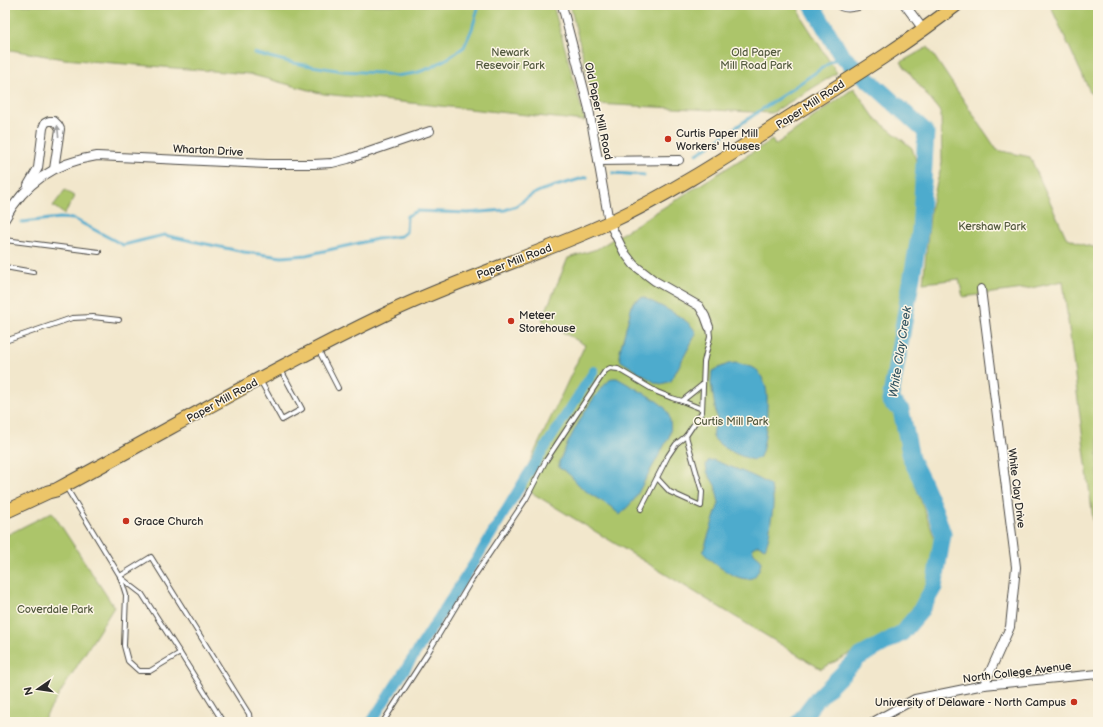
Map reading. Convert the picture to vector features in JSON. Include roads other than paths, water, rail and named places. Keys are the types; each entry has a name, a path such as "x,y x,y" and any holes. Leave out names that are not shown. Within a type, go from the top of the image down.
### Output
{"main road":[{"name":"Paper Mill Road","path":"8,510 48,492 61,488 280,368 406,305 609,222 654,200 691,179 834,88 923,29 956,5"},
{"name":"Paper Mill Road","path":"5,521 16,517 50,499 61,488"}],"street":[{"name":"Old Paper Mill Road","path":"562,5 589,109 609,222 624,252 631,262 655,281 699,306 706,316 709,327"},
{"path":"905,5 923,29"},
{"path":"26,190 38,168 43,128 45,123 49,121 54,121 60,129 54,169"},
{"name":"Wharton Drive","path":"5,219 26,190 43,176 64,164 80,158 98,156 267,164 332,163 430,131"},
{"path":"598,161 679,160"},
{"name":"White Clay Drive","path":"981,289 1016,567 1010,627 984,685"},
{"name":"North College Avenue","path":"873,722 915,699 984,685 1098,674"}],"lane":[{"path":"836,5 844,10 850,10 867,5"},
{"path":"5,240 99,252"},
{"path":"5,267 33,272"},
{"path":"5,341 72,318 93,317 120,320"},
{"path":"641,509 672,450 676,444 686,436 702,412 702,385 704,362 710,337 709,327"},
{"path":"318,349 338,388"},
{"path":"260,379 282,420 302,409 280,368"},
{"path":"383,722 429,651 471,581 526,499 545,462 605,371 610,368 618,369 658,392 702,409"},
{"path":"682,401 702,385"},
{"path":"657,478 670,492 701,506 702,492 686,436"},
{"path":"61,488 120,576 126,595 124,646 128,661 139,671 150,671 180,653"},
{"path":"120,576 151,557 249,714 250,722"},
{"path":"120,576 142,594 223,722"}],"water":[{"path":"643,297 681,318 693,328 696,334 671,381 662,384 656,383 621,361 619,354 633,302"},
{"path":"735,363 754,368 758,371 766,388 767,413 765,435 759,458 753,460 725,448 712,436 717,420 711,383 712,371 728,364"},
{"path":"612,378 617,378 662,405 669,416 670,425 669,437 634,500 620,515 585,490 569,474 559,468 559,462 569,441 589,405 604,385"},
{"path":"713,460 767,483 772,490 773,508 768,538 765,548 758,545 752,548 754,553 761,559 761,565 757,573 752,578 746,579 730,573 721,568 703,552 719,503 715,485 707,472 706,465 708,461"}],"waterway":[{"path":"254,53 293,63 343,71 380,73 395,76 416,73 430,68 464,47 472,29 479,5"},
{"name":"White Clay Creek","path":"799,722 815,701 859,657 902,633 919,613 934,587 943,534 935,511 911,459 901,410 890,401 920,231 926,132 841,55 812,5"},
{"path":"697,154 841,55"},
{"path":"613,173 644,175"},
{"path":"22,222 60,218 74,219 123,245 164,235 244,252 282,257 306,255 377,239 401,236 406,232 407,216 417,211 468,213 505,210 516,206 531,195 542,190 587,177"},
{"path":"371,722 474,563 526,477 594,371"}],"place":[{"name":"Curtis Paper Mill Workers' Houses","path":"668,139"},
{"name":"Meteer Storehouse","path":"511,321"},
{"name":"Grace Church","path":"126,521"},
{"name":"University of Delaware - North Campus","path":"1074,702"}],"park label":[{"name":"Newark Resevoir Park","path":"510,58"},
{"name":"Old Paper Mill Road Park","path":"756,58"},
{"name":"Kershaw Park","path":"992,226"},
{"name":"Curtis Mill Park","path":"731,421"},
{"name":"Coverdale Park","path":"55,609"}]}
